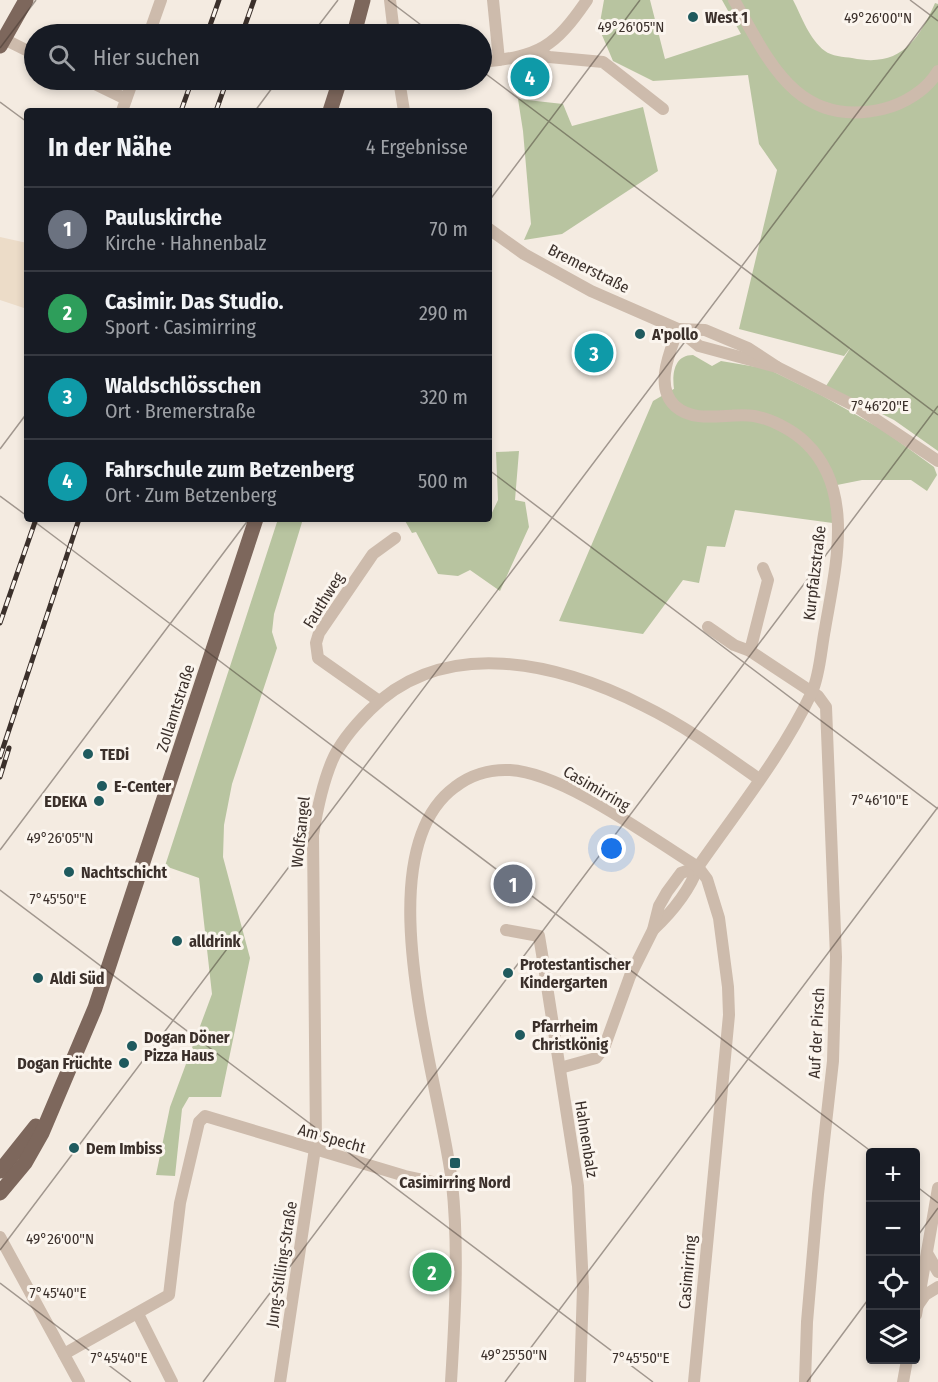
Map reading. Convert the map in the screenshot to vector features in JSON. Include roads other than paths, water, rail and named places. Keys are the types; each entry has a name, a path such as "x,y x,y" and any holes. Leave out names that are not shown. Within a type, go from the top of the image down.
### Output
{"main road":[{"path":"2,41 26,0"},
{"path":"357,24 363,0"},
{"path":"331,108 337,90"},
{"name":"Zollamtstraße","path":"0,1193 25,1163 47,1123 50,1111 95,1008 255,522"},
{"name":"Zollamtstraße","path":"0,1171 50,1111"}],"street":[{"path":"153,24 161,0"},
{"path":"390,0 393,24"},
{"path":"493,0 499,60"},
{"path":"492,61 538,51 557,39 587,0"},
{"path":"734,0 782,80 796,93 820,105 843,112 869,112 895,106 919,92 938,70"},
{"path":"2,41 24,50"},
{"path":"538,51 549,57 603,62 663,109"},
{"path":"102,90 124,105 129,90"},
{"path":"401,90 404,108"},
{"name":"Bremerstraße","path":"492,231 516,249 591,291 678,329 699,346 777,367"},
{"name":"Bremerstraße","path":"678,329 705,330 719,334 777,367 857,407 938,461"},
{"name":"Kurpfalzstraße","path":"560,1068 596,1058 604,1048 630,976 653,930 671,912 692,882 698,867 759,779 812,691 835,568 838,532 832,482 806,443 768,420 754,416 696,416 678,408 666,392 665,373 678,329"},
{"name":"Fauthweg","path":"379,701 318,658 316,643 319,633 373,554 395,538"},
{"path":"750,651 768,580 763,568"},
{"path":"708,627 812,691"},
{"name":"Wolfsangel","path":"315,1150 317,1109 312,933 313,836 320,792 333,759 346,737 379,701 406,682 444,666 490,662 536,668 596,684 644,706 705,741 759,779"},
{"name":"Auf der Pirsch","path":"805,1382 808,1311 833,1061 836,957 826,707 822,699 812,691"},
{"name":"Casimirring","path":"451,1382 454,1299 452,1186 418,995 410,926 412,866 420,834 434,806 452,789 476,775 499,770 526,773 568,788 698,867 708,879 718,918 729,987 729,1015 694,1382"},
{"name":"Hahnenbalz","path":"506,930 539,936 578,1186 583,1287 580,1382"},
{"name":"Am Specht","path":"138,1314 162,1301 172,1289 174,1241 180,1203 199,1122 205,1116 405,1176 452,1186"},
{"name":"Jung-Stilling-Straße","path":"280,1382 315,1150"},
{"path":"916,1310 938,1188"},
{"path":"0,1237 5,1252 79,1382"},
{"path":"926,1251 938,1272"},
{"path":"917,1310 925,1295 938,1287"},
{"path":"64,1354 138,1314 172,1382"},
{"path":"903,1382 906,1364"}],"railway":[{"path":"211,24 219,0"},
{"path":"246,24 254,0"},
{"path":"182,108 188,90"},
{"path":"217,108 223,90"},
{"path":"0,623 35,522"},
{"path":"0,757 78,522"},
{"path":"0,777 9,748"}],"place":[{"name":"West 1","path":"693,17"},
{"name":"Fahrschule zum Betzenberg","path":"530,77"},
{"name":"A'pollo","path":"640,334"},
{"name":"Waldschlösschen","path":"594,353"},
{"name":"TEDi","path":"88,754"},
{"name":"E-Center","path":"102,786"},
{"name":"EDEKA","path":"99,801"},
{"name":"Nachtschicht","path":"69,872"},
{"name":"Pauluskirche","path":"513,884"},
{"name":"alldrink","path":"177,941"},
{"name":"Protestantischer Kindergarten","path":"508,973"},
{"name":"Aldi Süd","path":"38,978"},
{"name":"Pfarrheim Christkönig","path":"520,1035"},
{"name":"Dogan Döner Pizza Haus","path":"132,1046"},
{"name":"Dogan Früchte","path":"124,1063"},
{"name":"Dem Imbiss","path":"74,1148"},
{"name":"Casimirring Nord","path":"455,1163"},
{"name":"Casimir. Das Studio.","path":"432,1272"}]}
